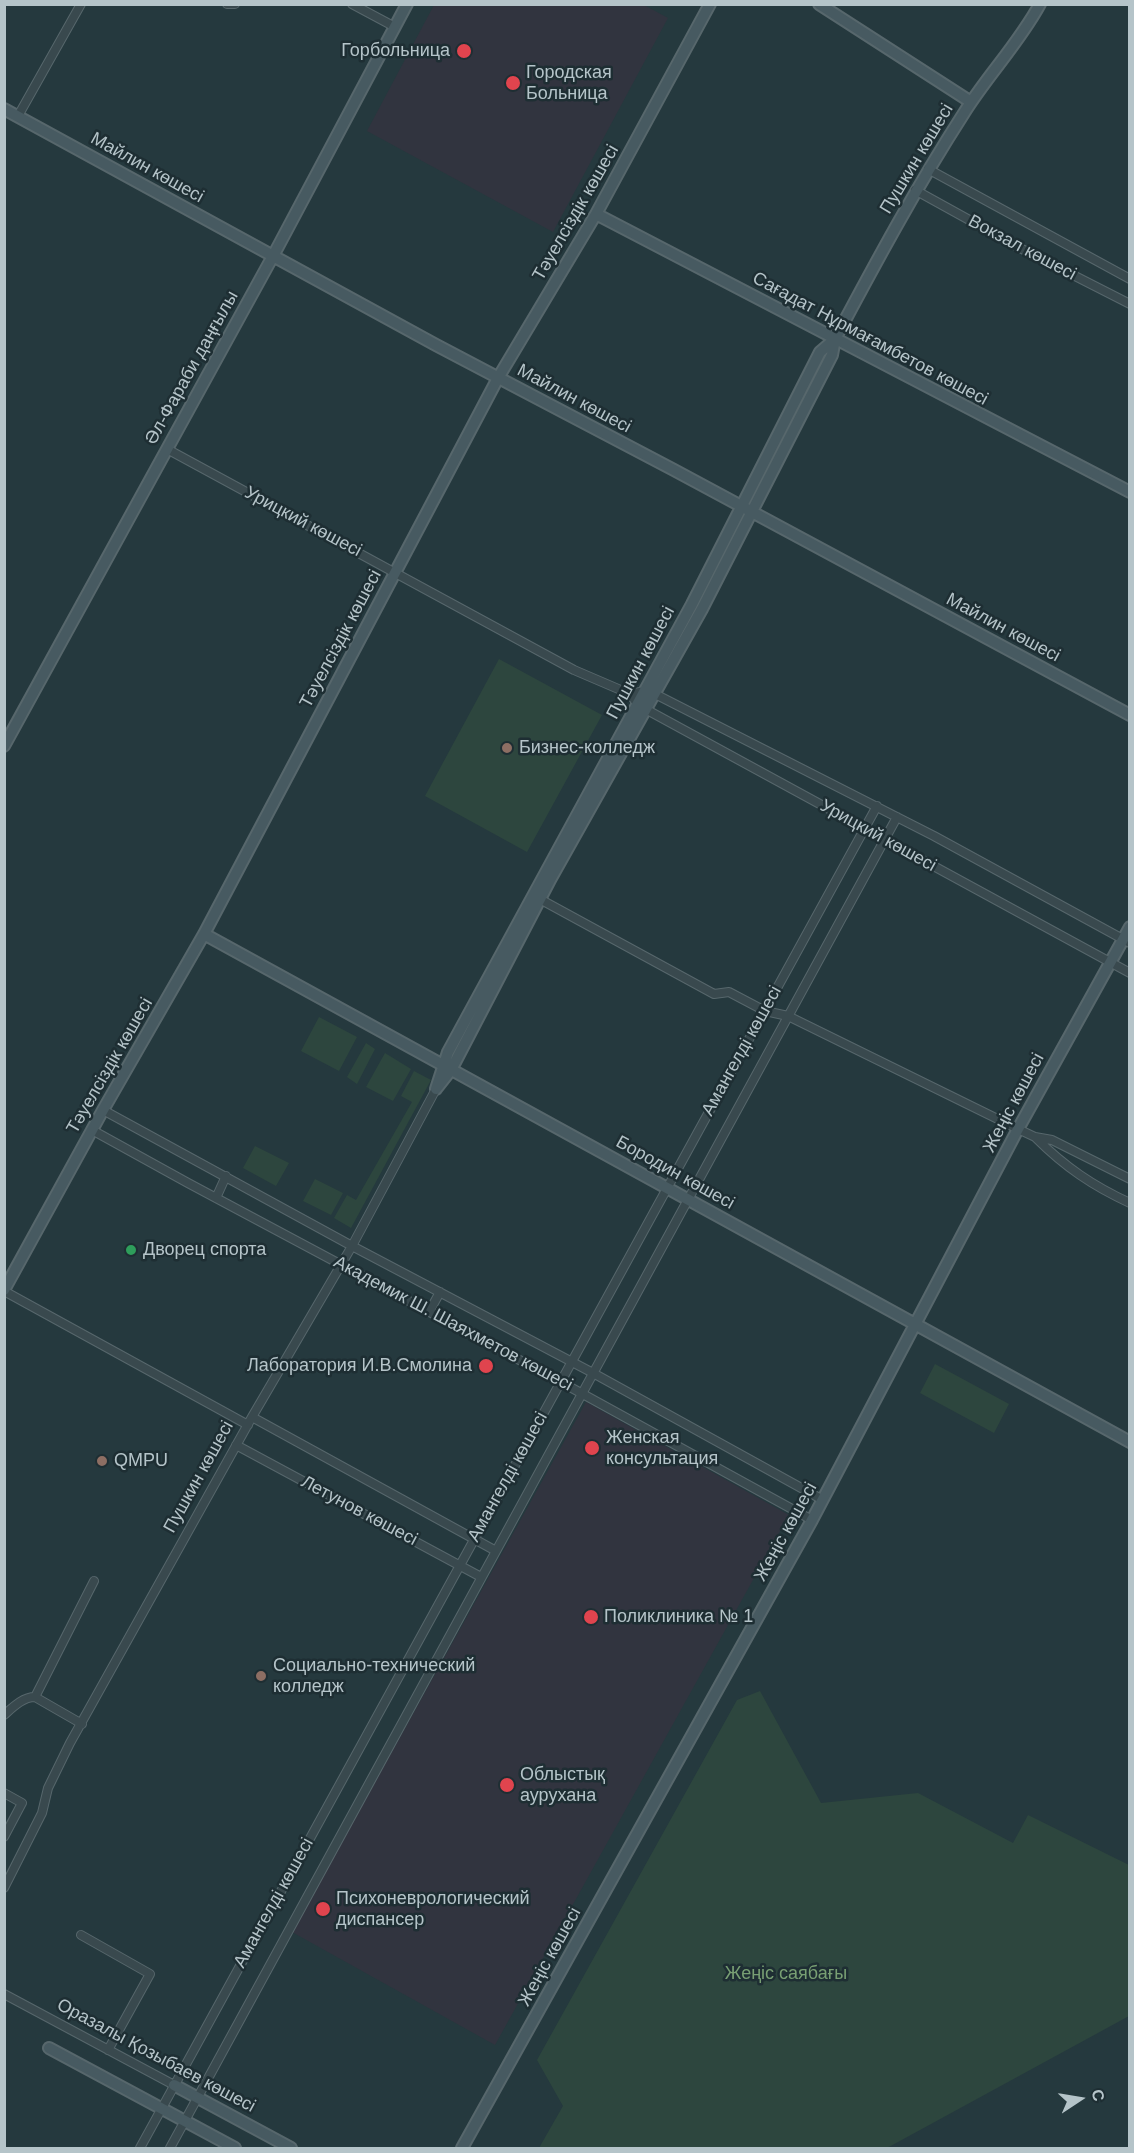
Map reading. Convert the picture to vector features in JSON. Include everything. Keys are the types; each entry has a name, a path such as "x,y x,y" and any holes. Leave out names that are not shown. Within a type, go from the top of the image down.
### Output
{"street":[{"path":"18,116 81,4"},
{"path":"352,4 395,27"},
{"name":"Әл-Фараби даңғылы","path":"4,746 273,256 407,4"},
{"name":"Тәуелсіздік көшесі","path":"4,1291 103,1110 204,934 498,378 596,214 710,4"},
{"path":"819,4 971,102"},
{"name":"Пушкин көшесі","path":"4,1888 42,1813 48,1788 70,1743 236,1445 352,1246 536,897 643,707 741,506 776,452 927,169 971,102 1028,25 1040,4"},
{"name":"Майлин көшесі","path":"4,109 498,378 1130,715"},
{"name":"Вокзал көшесі","path":"927,169 1130,279"},
{"name":"Вокзал көшесі","path":"915,190 1020,248 1130,304"},
{"name":"Сағадат Нұрмағамбетов көшесі","path":"596,214 1130,492"},
{"name":"Урицкий көшесі","path":"167,449 574,670 630,694 643,707 1130,973"},
{"name":"Пушкин көшесі","path":"650,693 753,512 776,452"},
{"path":"630,694 650,693"},
{"name":"Урицкий көшесі","path":"650,693 877,806 1126,941"},
{"name":"Амангелді көшесі","path":"140,2148 877,806"},
{"name":"Амангелді көшесі","path":"170,2148 897,817"},
{"path":"536,897 714,994 729,992 765,1011 788,1016 1018,1129 1035,1137 1052,1140 1130,1179"},
{"name":"Жеңіс көшесі","path":"462,2148 823,1500 1018,1129 1110,963 1126,941 1130,927"},
{"name":"Бородин көшесі","path":"204,934 1130,1442"},
{"name":"Академик Ш. Шаяхметов көшесі","path":"103,1110 352,1246 593,1373 823,1500"},
{"name":"Академик Ш. Шаяхметов көшесі","path":"92,1130 582,1393 812,1520"},
{"path":"1035,1137 1068,1168 1104,1191 1130,1203"},
{"path":"216,1198 226,1176"},
{"path":"4,1291 248,1425"},
{"path":"429,1312 440,1292"},
{"name":"Летунов көшесі","path":"252,1417 496,1551"},
{"name":"Летунов көшесі","path":"236,1445 481,1577"},
{"path":"35,1697 94,1581"},
{"path":"4,1715 27,1698 35,1697 82,1724"},
{"path":"4,1793 22,1803 4,1837"},
{"path":"81,1935 150,1974 108,2050"},
{"name":"Оразалы Қозыбаев көшесі","path":"4,1994 291,2148"},
{"path":"50,2048 235,2148"}],"shaded area":[{"name":"Городская Больница","path":"434,5 644,5 668,18 553,232 367,131"},
{"name":"Облыстық аурухана","path":"586,1402 789,1515 495,2045 292,1932"}],"green space":[{"path":"499,659 602,715 527,852 425,796"},
{"path":"319,1017 357,1037 339,1071 301,1051"},
{"path":"366,1043 375,1049 357,1084 347,1077"},
{"path":"385,1053 411,1069 393,1101 366,1087"},
{"path":"414,1071 431,1080 351,1228 334,1218 347,1195 356,1200 412,1102 401,1096"},
{"path":"255,1146 289,1163 276,1186 243,1168"},
{"path":"315,1179 343,1193 331,1215 303,1201"},
{"path":"935,1364 1009,1404 994,1433 920,1393"},
{"name":"Жеңіс саябағы","path":"760,1691 821,1803 918,1793 1013,1843 1028,1815 1129,1865 1129,2016 887,2148 539,2148 563,2106 537,2060 737,1700"}],"place":[{"name":"Горбольница","path":"464,51"},
{"name":"Городская Больница","path":"513,83"},
{"name":"Бизнес-колледж","path":"507,748"},
{"name":"Дворец спорта","path":"131,1250"},
{"name":"Лаборатория И.В.Смолина","path":"486,1366"},
{"name":"Женская консультация","path":"592,1448"},
{"name":"QMPU","path":"102,1461"},
{"name":"Поликлиника № 1","path":"591,1617"},
{"name":"Социально-технический колледж","path":"261,1676"},
{"name":"Облыстық аурухана","path":"507,1785"},
{"name":"Психоневрологический диспансер","path":"323,1909"}]}
